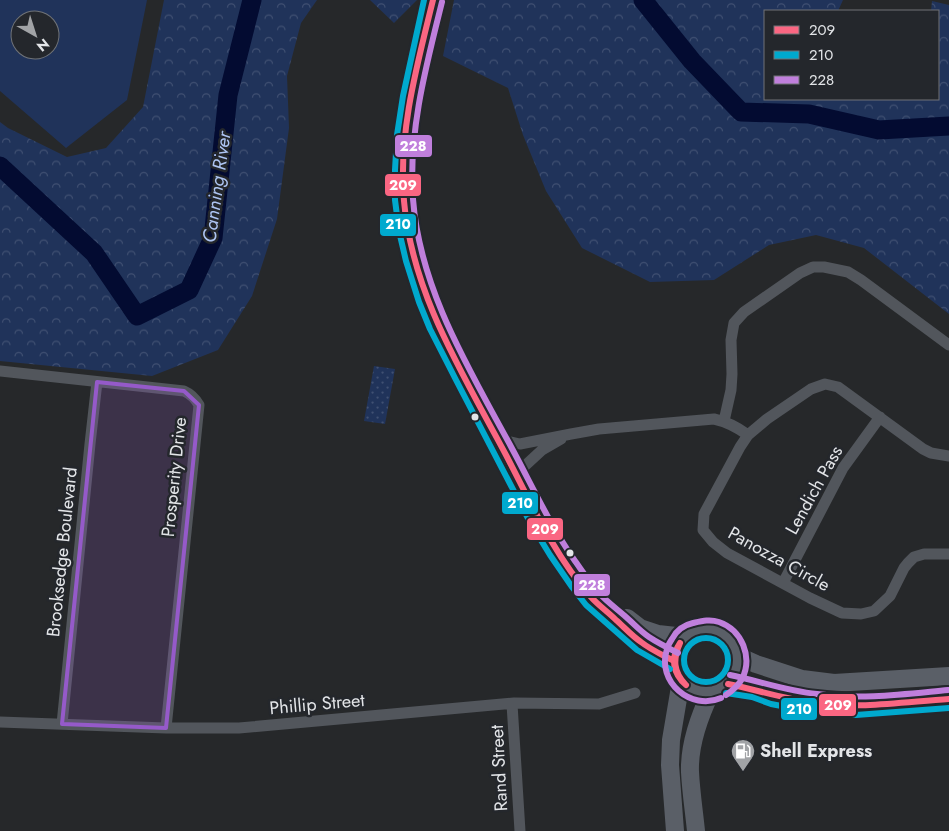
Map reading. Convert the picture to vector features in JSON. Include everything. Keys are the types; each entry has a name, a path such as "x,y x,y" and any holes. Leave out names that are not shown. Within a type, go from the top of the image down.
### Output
{"main road":[{"path":"433,0 416,74 404,148 404,188 408,230 418,273 443,334 556,550 592,598 642,643 674,661"},
{"path":"592,598 616,609 640,628 658,634 685,637"},
{"path":"712,629 729,638 735,646 738,666 728,684 711,692 702,692 687,687 681,681 674,661 675,652 685,637 693,631 712,629"},
{"path":"738,656 802,679 821,688 844,692 880,690 889,696 891,704"},
{"path":"756,664 767,676 772,686 773,695"},
{"path":"802,679 834,682 949,676"},
{"path":"675,828 670,765 671,740 681,681"},
{"path":"728,684 815,703 857,706 949,699"},
{"path":"696,831 690,771 692,744 702,710 711,692"},
{"path":"675,828 676,790 679,769 686,758 691,758"}],"street":[{"path":"724,421 731,390 731,340 734,323 744,312 800,273 813,268 848,272 949,345"},
{"name":"Prosperity Drive","path":"0,371 184,391 191,394 199,405 166,728"},
{"name":"Brooksedge Boulevard","path":"62,724 97,382"},
{"name":"Panozza Circle","path":"949,456 931,453 923,449 838,387 825,384 811,389 767,418 748,435 704,514 703,530 713,542 727,553 810,598 842,612 861,614 874,611 890,596 908,563 914,556 949,554"},
{"name":"Lendich Pass","path":"783,583 843,468 880,417"},
{"path":"497,439 520,444 599,429 714,419 731,424 748,435"},
{"path":"516,474 542,450 571,434"},
{"name":"Phillip Street","path":"0,722 166,728 240,728 512,704 599,704 636,694"},
{"name":"Rand Street","path":"512,704 520,831"}],"highlighted area":[{"path":"97,382 184,391 199,405 166,728 62,724"}],"green space":[{"path":"0,0 147,0 127,100 66,148 0,91"},
{"path":"164,0 317,0 301,23 287,76 289,128 277,219 252,296 218,350 152,376 0,361 0,122 8,128 67,157 106,148 143,107"},
{"path":"370,0 417,0 394,23"},
{"path":"454,0 843,0 838,10 764,10 764,100 939,100 939,10 931,10 932,1 949,5 949,314 864,248 816,235 769,245 714,280 650,282 582,248 546,191 523,135 508,88 443,56"},
{"path":"374,366 395,369 385,424 364,421"}],"waterway":[{"name":"Canning River","path":"0,166 94,253 137,316 189,290 213,238 228,95 252,0"},
{"name":"Canning River","path":"643,0 692,61 741,112 809,114 879,130 949,126"}],"transit line":[{"name":"210","path":"424,0 403,96 397,135 395,170 395,200 399,231 419,302 430,329 456,380 531,524 550,555 586,605 637,650 670,669"},
{"name":"209","path":"433,0 410,99 406,125 403,176 404,201 409,235 417,269 428,301 457,364 544,528 566,564 594,600 631,634 649,648 674,661"},
{"name":"228","path":"442,2 420,100 413,149 412,174 418,234 437,300 466,364 551,523 575,561 608,602 646,635 678,653"},
{"name":"228","path":"721,698 710,701 688,697 671,682 665,661 667,649 674,636 683,627 709,620 716,621 734,631 739,638 746,653 745,671 739,684 726,695"},
{"name":"210","path":"710,638 722,644 727,651 728,660 727,669 722,676 715,681 702,682 694,679 687,672 684,656 687,648 694,641 710,638"},
{"name":"209","path":"680,643 675,660 679,675 686,685"},
{"name":"209","path":"680,643 675,654 674,666 678,676 686,685"},
{"name":"228","path":"730,675 795,691 833,696 883,696 948,690"},
{"name":"209","path":"728,684 792,699 831,705 882,704 949,699"},
{"name":"210","path":"726,693 752,697 771,704 813,712 856,715 949,708"}],"place":[{"name":"Shell Express","path":"743,772"}]}
